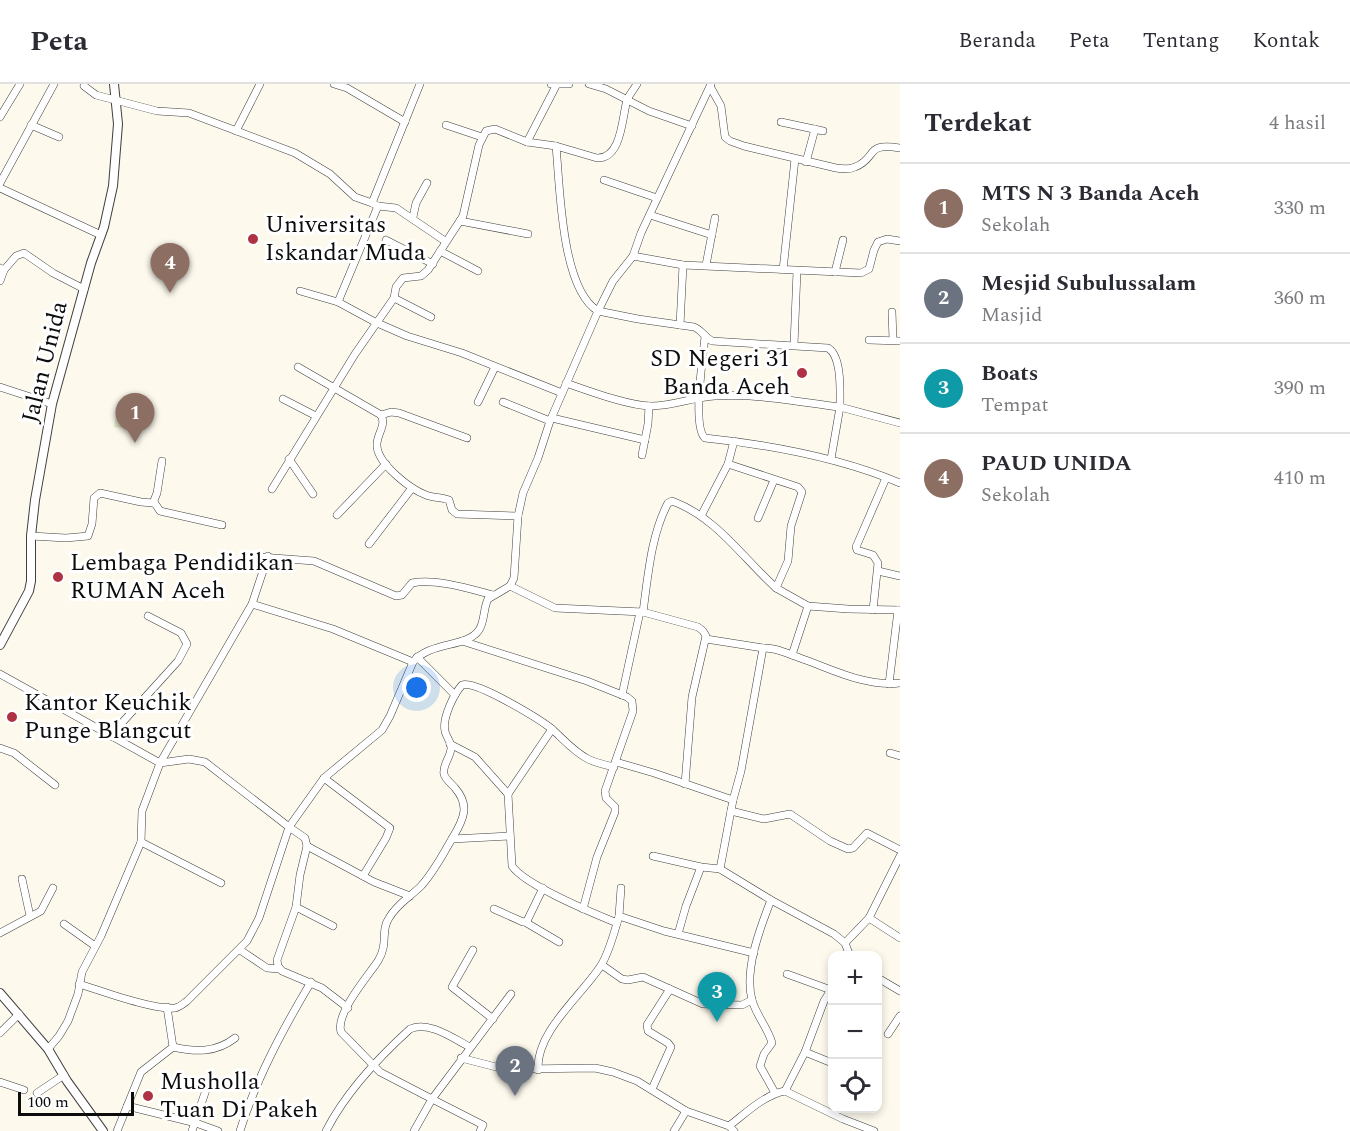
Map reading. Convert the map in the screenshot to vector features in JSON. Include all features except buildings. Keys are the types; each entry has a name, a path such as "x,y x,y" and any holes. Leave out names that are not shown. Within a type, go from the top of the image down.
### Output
{"street":[{"path":"0,117 20,84"},
{"path":"0,183 54,84"},
{"path":"236,131 260,84"},
{"path":"334,84 347,88 405,123"},
{"path":"338,302 420,84"},
{"path":"527,142 555,84 569,84"},
{"path":"590,84 606,89 649,111 692,126"},
{"path":"272,489 334,386 375,322 394,298 400,280 421,276 433,264 445,241 460,221 466,210 482,137 486,131 495,129 527,142 555,146 597,158 606,157 617,142 627,100 637,84"},
{"name":"Jalan Unida","path":"0,645 29,591 31,536 52,404 113,186 118,124 116,85"},
{"path":"84,86 96,95 157,111 181,111 306,158 337,180 355,197 375,205 396,208 445,241"},
{"path":"79,984 121,997 167,1007 182,1005 240,950 259,918 290,827 324,778 382,730 415,660 432,648 462,641 475,635 479,630 486,603 493,595 510,586 514,578 520,501 551,419 598,311 617,274 633,256 657,198 711,86"},
{"path":"711,86 721,106 723,130 727,140 744,146 806,162 850,169 859,165 874,149 879,147 900,148"},
{"path":"781,122 819,130 806,162"},
{"path":"31,125 59,137"},
{"path":"446,125 482,137"},
{"path":"555,146 566,243 572,271 583,298 598,311 700,329 705,337 715,342 828,348 834,353 837,363 840,407 831,459"},
{"path":"783,270 795,159"},
{"path":"604,180 657,198"},
{"path":"412,217 416,203 427,183"},
{"path":"0,188 101,235"},
{"path":"650,215 712,235"},
{"path":"706,265 715,218"},
{"path":"460,221 528,234"},
{"path":"633,256 683,265 865,272 870,267 878,242 887,239 900,241"},
{"path":"386,240 433,264"},
{"path":"835,272 843,240"},
{"path":"440,251 478,271"},
{"path":"0,281 2,269 16,256 24,253 53,273 84,289"},
{"path":"680,325 683,265"},
{"path":"794,345 797,271"},
{"path":"300,291 338,302 375,322 419,341 443,346 562,393"},
{"path":"394,298 431,317"},
{"path":"869,339 897,341 892,312"},
{"path":"705,337 699,428 702,436 831,459 900,483"},
{"path":"298,367 381,415 384,422 377,449 386,464 412,488 431,497 450,501 452,510 457,514 518,516"},
{"path":"478,402 495,367"},
{"path":"566,383 649,406 684,403 717,396 761,398 840,407 900,423"},
{"path":"0,387 52,404"},
{"path":"283,399 316,416"},
{"path":"503,402 551,419 645,440"},
{"path":"642,455 649,406"},
{"path":"381,415 391,412 399,413 467,438"},
{"path":"701,516 728,465 734,441"},
{"path":"289,459 314,494"},
{"path":"162,461 154,502 160,511 222,525"},
{"path":"337,514 386,464"},
{"path":"728,465 798,487 802,492 791,526 788,561 776,588"},
{"path":"873,610 878,563 876,558 855,547 886,477"},
{"path":"758,518 774,480"},
{"path":"369,544 412,488"},
{"path":"31,536 66,538 88,536 92,524 93,501 100,493 141,502 154,502"},
{"path":"622,695 642,612 652,552 667,505 674,502 701,516 728,538 776,588 808,606 899,610 889,684"},
{"path":"247,556 314,561 396,596 402,595 412,583 420,582 449,585 493,595"},
{"path":"48,1049 68,1021 75,1004 82,972 141,843 142,811 160,763 252,604 268,556"},
{"path":"878,571 900,576"},
{"path":"510,586 555,608 642,612 698,627 705,633 706,639 692,697 685,784"},
{"path":"252,604 333,629 415,660 455,695"},
{"path":"792,655 808,606"},
{"path":"110,736 178,662 187,644 181,633 148,616"},
{"path":"706,639 770,648 860,680 889,684 900,683"},
{"path":"462,641 587,681 632,701 633,708 605,793 606,798 614,805 615,812 597,857 583,909"},
{"path":"720,869 741,771 763,648"},
{"path":"0,674 160,763 189,759 205,762 305,838 307,846 300,875 296,908 277,960 279,969"},
{"path":"480,1131 483,1125 389,1077 341,1030 341,1022 357,990 382,954 387,921 397,906 430,876 459,828 465,808 457,790 444,774 450,744 444,726 455,695 462,685 473,684 522,710 552,729 588,759 685,784 733,800"},
{"path":"552,729 508,794 512,866 521,876 583,909 618,920 754,953"},
{"path":"450,744 475,757 508,794"},
{"path":"0,748 14,753 55,785"},
{"path":"890,753 900,756"},
{"path":"324,778 390,828 363,876"},
{"path":"731,810 764,819 790,814 830,841 848,849 853,848 867,833 900,850"},
{"path":"452,839 510,836"},
{"path":"141,843 221,883"},
{"path":"307,846 380,885 410,896"},
{"path":"653,856 720,869 834,934 845,943 848,951"},
{"path":"845,943 869,918 899,860"},
{"path":"678,934 701,867"},
{"path":"22,879 30,916"},
{"path":"0,933 41,911 53,888"},
{"path":"525,922 543,888"},
{"path":"538,1070 538,1055 546,1035 602,965 618,920 621,888"},
{"path":"771,900 760,928 751,968 752,1000 771,1040 771,1046 764,1054 760,1066 775,1093"},
{"path":"296,908 333,926"},
{"path":"494,909 525,922 559,942"},
{"path":"869,918 900,938"},
{"path":"64,924 95,946"},
{"path":"240,950 267,968 279,969 322,988 348,1008"},
{"path":"473,950 452,987 493,1019"},
{"path":"602,965 622,979 643,977 703,1004 742,1005 752,1000"},
{"path":"787,974 828,988"},
{"path":"882,980 900,991"},
{"path":"240,1131 251,1100 274,1051 310,982"},
{"path":"652,1089 671,1047 668,1042 648,1031 647,1025 670,989"},
{"path":"0,993 48,1049 103,1131"},
{"path":"414,1131 432,1099 461,1058 511,994"},
{"path":"785,1091 805,1052 828,995"},
{"path":"167,1007 173,1047"},
{"path":"0,1033 19,1014"},
{"path":"888,1034 900,1016"},
{"path":"326,1131 334,1114 374,1064 410,1029 427,1026 470,1047"},
{"path":"117,1131 141,1072 173,1047 211,1051 235,1038"},
{"path":"805,1052 828,1061"},
{"path":"461,1058 496,1067 538,1070 595,1068 624,1076 652,1089 686,1111 732,1129 775,1093 785,1091 874,1131"},
{"path":"37,1093 64,1075"},
{"path":"0,1082 24,1090"},
{"path":"192,1131 208,1083"},
{"path":"127,1106 196,1123 218,1131"},
{"path":"674,1131 686,1111"}],"green space":[{"path":"116,414 140,418 138,430 114,427"}],"place":[{"name":"Universitas Iskandar Muda","path":"253,239"},
{"name":"PAUD UNIDA","path":"170,293"},
{"name":"SD Negeri 31 Banda Aceh","path":"802,373"},
{"name":"MTS N 3 Banda Aceh","path":"135,443"},
{"name":"Lembaga Pendidikan RUMAN Aceh","path":"58,577"},
{"name":"Kantor Keuchik Punge Blangcut","path":"12,717"},
{"name":"Boats","path":"717,1022"},
{"name":"Musholla Tuan Di Pakeh","path":"148,1096"},
{"name":"Mesjid Subulussalam","path":"515,1096"}]}
